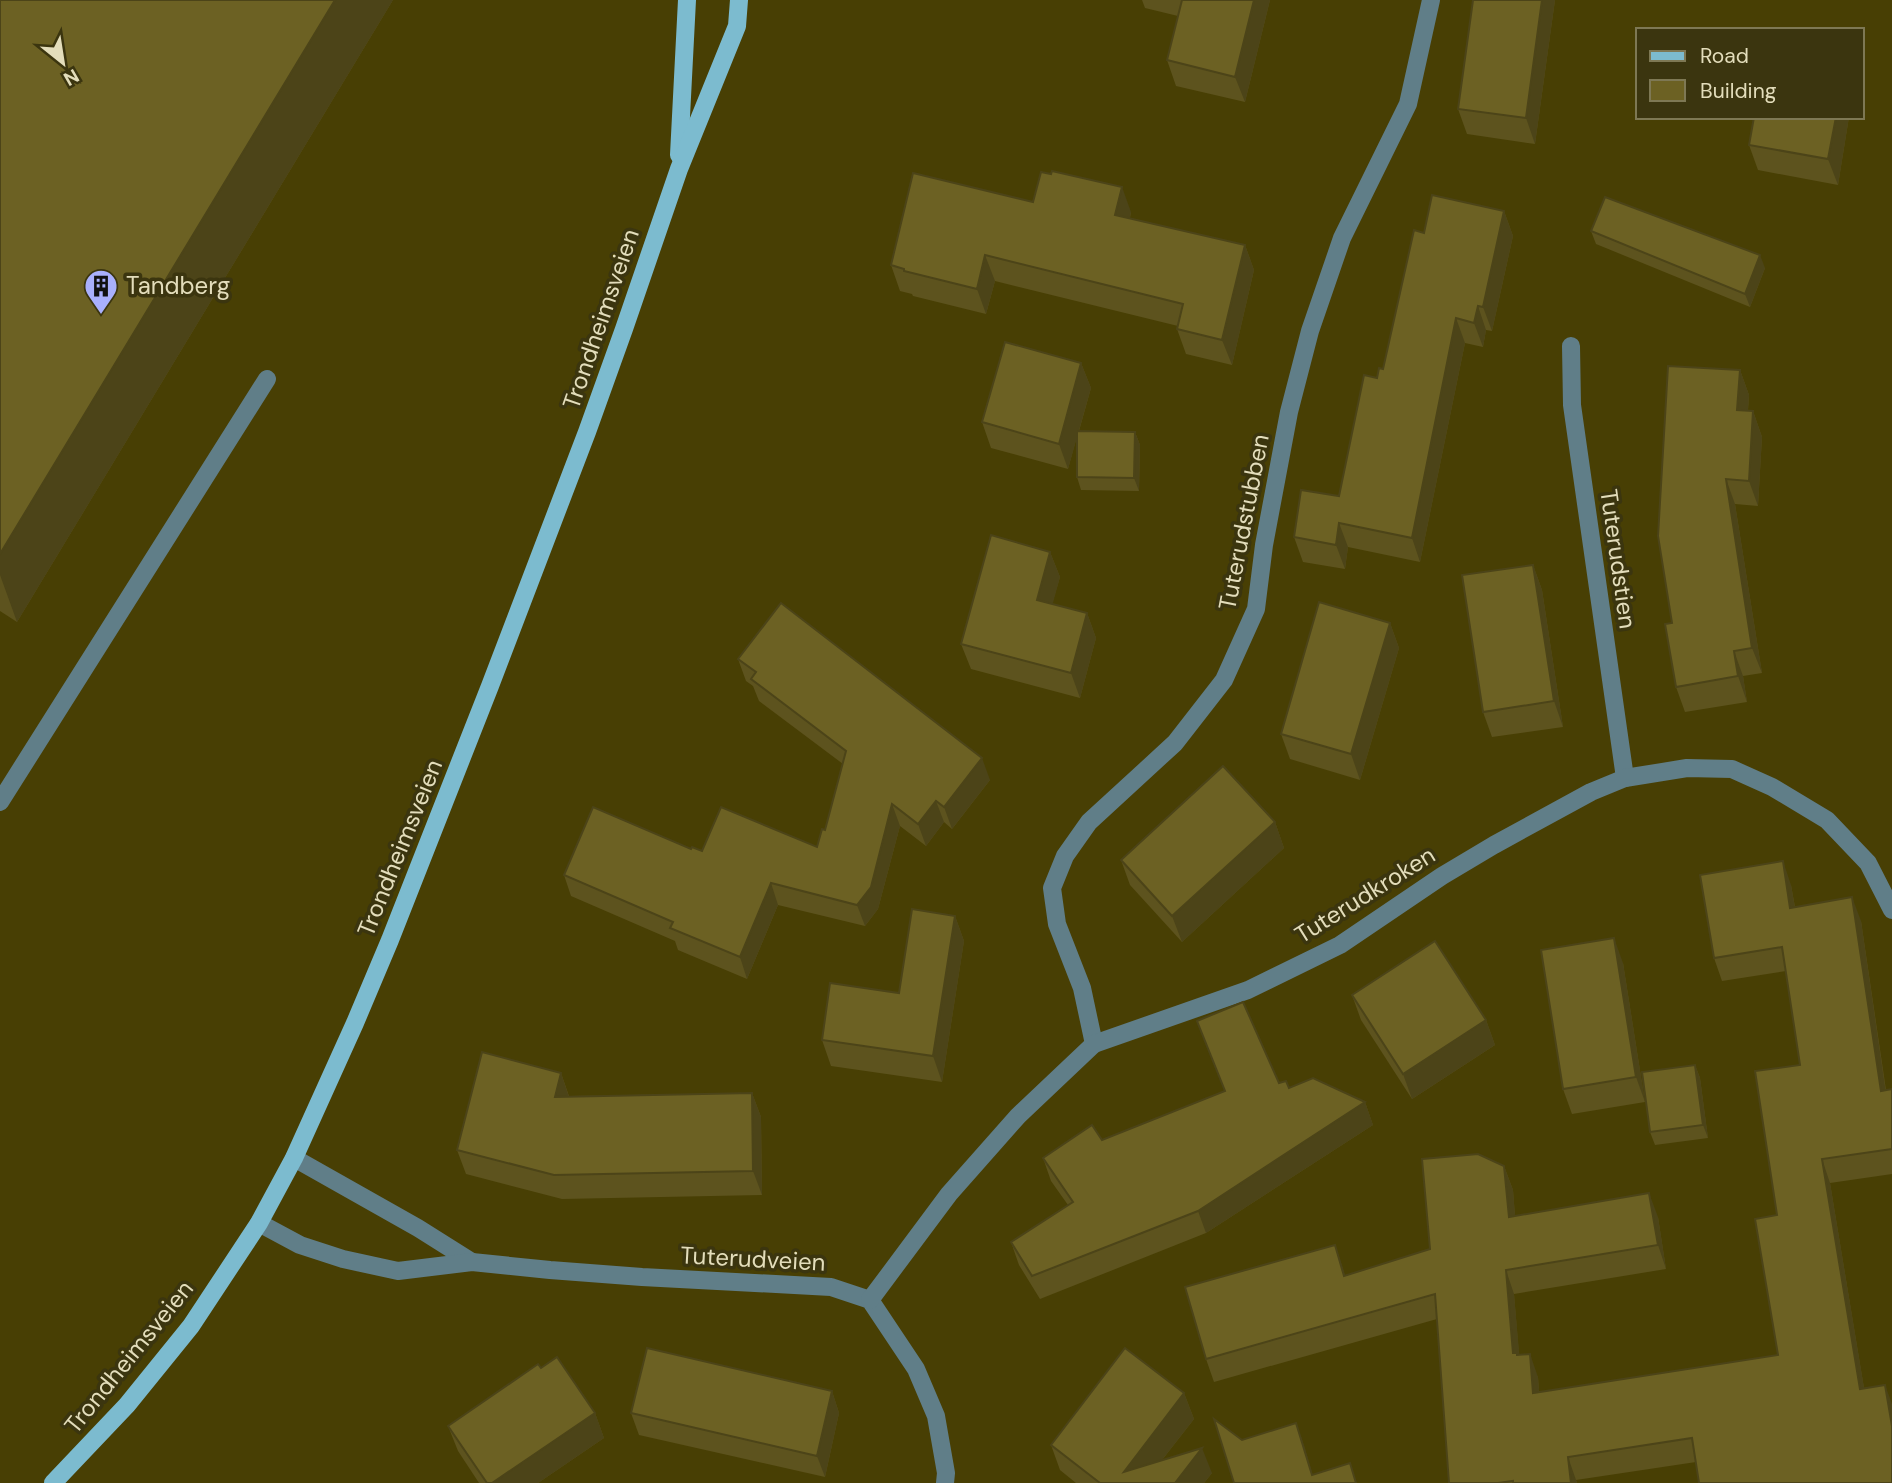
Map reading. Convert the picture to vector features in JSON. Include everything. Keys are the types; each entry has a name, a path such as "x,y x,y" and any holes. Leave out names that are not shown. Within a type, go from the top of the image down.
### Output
{"main road":[{"name":"Trondheimsveien","path":"679,169 687,0"},
{"name":"Trondheimsveien","path":"53,1483 160,1367 191,1326 259,1223 294,1158 390,940 490,686 587,432 679,169 737,26 739,0"}],"street":[{"name":"Tuterudstubben","path":"1094,1044 1082,988 1057,924 1052,888 1065,856 1089,822 1175,743 1224,680 1256,609 1264,545 1287,425 1310,331 1342,238 1408,104 1431,0"},
{"name":"Tuterudstien","path":"1571,346 1572,405 1625,778"},
{"path":"0,802 267,379"},
{"name":"Tuterudkroken","path":"870,1300 949,1194 1018,1116 1094,1044 1248,990 1340,945 1494,845 1591,792 1625,778 1687,768 1732,769 1772,787 1827,820 1868,863 1892,911"},
{"name":"Tuterudveien","path":"294,1158 418,1228 472,1262"},
{"name":"Tuterudveien","path":"259,1223 300,1245 343,1259 398,1271 472,1262 629,1276 831,1287 870,1300"},
{"path":"870,1300 916,1369 936,1416 946,1473 945,1483"}],"building":[{"name":"Tandberg","path":"0,0 335,0 0,554"},
{"path":"1182,0 1254,0 1235,77 1167,60"},
{"path":"1473,0 1542,0 1526,118 1458,109"},
{"path":"1754,119 1836,119 1828,159 1749,145"},
{"path":"1052,171 1122,187 1115,215 1245,245 1222,340 1177,329 1183,304 985,255 977,289 904,271 891,265 913,173 1033,202 1041,172 1051,174"},
{"path":"1432,195 1504,211 1483,307 1478,306 1474,323 1456,318 1412,538 1339,523 1336,545 1294,537 1301,490 1339,496 1364,375 1377,378 1379,368 1383,369 1414,230 1424,233"},
{"path":"1605,197 1760,255 1745,294 1591,231"},
{"path":"1005,342 1081,363 1059,444 982,422"},
{"path":"1668,366 1740,370 1737,410 1753,411 1749,481 1726,479 1752,648 1734,651 1738,676 1676,687 1665,624 1672,623 1658,536"},
{"path":"1077,431 1135,432 1134,478 1077,477"},
{"path":"991,535 1050,552 1037,600 1087,613 1071,673 961,644"},
{"path":"1533,565 1554,701 1483,712 1462,575"},
{"path":"1319,602 1390,623 1351,754 1281,734"},
{"path":"781,603 982,758 944,807 936,801 918,824 892,804 871,887 857,905 771,883 740,957 670,928 673,922 564,875 593,807 691,849 692,847 702,851 721,807 817,847 822,829 825,830 846,751 751,679 756,672 738,659"},
{"path":"1223,766 1275,822 1172,916 1121,860"},
{"path":"1783,861 1790,908 1852,897 1881,1091 1892,1089 1892,1149 1822,1159 1860,1389 1885,1385 1892,1426 1892,1483 1699,1483 1692,1438 1568,1457 1571,1483 1449,1483 1435,1294 1206,1359 1185,1287 1335,1245 1344,1276 1430,1249 1422,1159 1478,1154 1504,1166 1509,1217 1649,1193 1658,1245 1506,1270 1513,1353 1530,1354 1533,1393 1778,1355 1755,1219 1777,1215 1755,1071 1800,1065 1782,947 1714,958 1700,875"},
{"path":"912,909 955,916 933,1056 822,1040 830,983 899,993"},
{"path":"1614,938 1636,1077 1563,1089 1541,950"},
{"path":"1435,941 1486,1020 1403,1074 1352,995"},
{"path":"1243,1002 1279,1083 1286,1081 1289,1088 1313,1078 1365,1102 1198,1211 1032,1276 1011,1242 1073,1202 1043,1158 1092,1125 1102,1140 1225,1091 1197,1021"},
{"path":"482,1052 561,1073 555,1097 752,1093 753,1171 554,1175 457,1150"},
{"path":"1695,1065 1703,1125 1650,1132 1642,1072"},
{"path":"647,1348 832,1391 817,1456 631,1413"},
{"path":"1125,1348 1184,1393 1124,1472 1202,1448 1175,1483 1100,1483 1051,1445"},
{"path":"557,1357 595,1413 492,1483 487,1483 448,1426 538,1364 541,1368"},
{"path":"1214,1419 1242,1440 1296,1423 1312,1475 1350,1463 1356,1483 1234,1483"}],"place":[{"name":"Tandberg","path":"101,316"}]}
